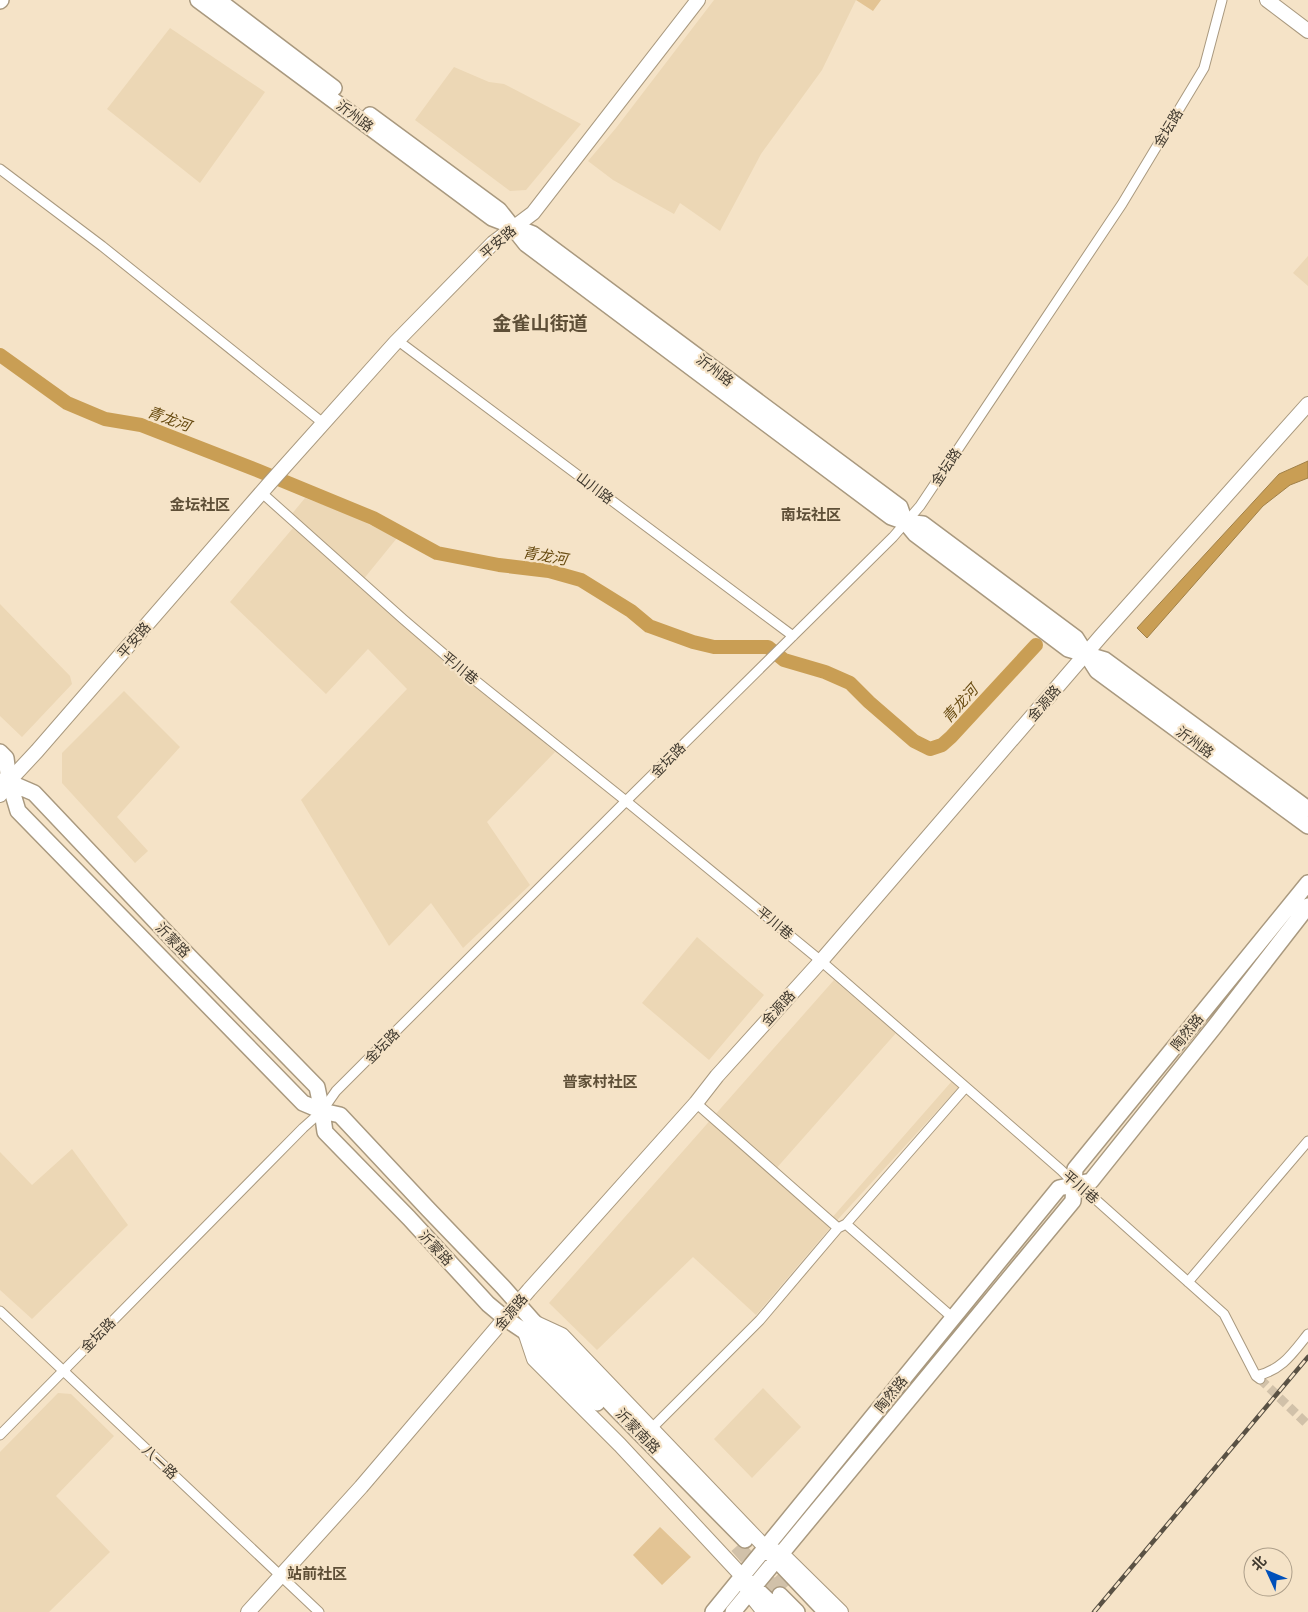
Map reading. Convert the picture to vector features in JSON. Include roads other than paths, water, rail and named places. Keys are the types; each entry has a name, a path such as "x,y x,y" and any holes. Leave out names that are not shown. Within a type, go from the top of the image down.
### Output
{"main road":[{"name":"沂州路","path":"198,0 492,218 533,234 900,507 905,522 915,534 1068,649 1105,660 1308,809"},
{"name":"沂州路","path":"218,0 499,210 514,227"},
{"name":"沂州路","path":"1086,655 1098,670 1308,826"},
{"name":"沂蒙路","path":"0,752 6,758 4,780 18,811 303,1103 322,1111 340,1115 428,1210 503,1286 518,1304 529,1326"},
{"name":"沂蒙路","path":"4,780 34,793 179,946 317,1087 325,1132 410,1218 488,1304 506,1319 529,1326"},
{"name":"陶然路","path":"733,1612 1073,1201 1075,1169 1308,884"},
{"name":"陶然路","path":"713,1612 1059,1188 1091,1181 1308,906"},
{"name":"沂蒙南路","path":"529,1326 741,1543"},
{"path":"766,1547 778,1556 826,1612"},
{"path":"742,1576 751,1589 780,1612"},
{"path":"797,1612 784,1590 814,1612"}],"street":[{"name":"平安路","path":"0,795 4,780 37,751 397,340 493,243 533,213 698,0"},
{"name":"金坛路","path":"0,1435 296,1134 322,1111 336,1091 893,537 920,506 1122,204 1204,68 1222,0"},
{"path":"1267,0 1308,31"},
{"path":"0,168 102,246 323,423"},
{"name":"山川路","path":"397,340 793,636"},
{"name":"金源路","path":"248,1612 361,1487 518,1304 696,1103 717,1076 821,961 1086,655 1308,404"},
{"name":"平川巷","path":"265,489 403,619 466,673 821,961 1075,1184 1094,1198 1224,1314 1258,1377 1286,1362 1308,1334"},
{"path":"651,1429 760,1320 966,1088"},
{"path":"696,1103 953,1318"},
{"path":"1188,1282 1308,1141"},
{"name":"八一路","path":"0,1311 320,1612"},
{"path":"742,1576 620,1445 534,1359 529,1326 562,1335 766,1547"},
{"path":"778,1556 841,1612"},
{"path":"751,1589 764,1612"}],"waterway":[{"name":"青龙河","path":"0,355 67,403 105,419 141,425 259,471 373,518 437,553 499,565 549,571 581,580 631,611 649,626 693,642 714,647 768,647 784,660 825,672 850,683 914,741 930,749 942,745 951,737 1036,645"}],"tunnel":[{"path":"1260,1379 1308,1425"},
{"path":"737,1546 780,1595"},
{"path":"762,1558 789,1586"}],"railway":[{"path":"1094,1612 1308,1357"}],"district":[{"name":"金雀山街道","path":"540,323"},
{"name":"金坛社区","path":"200,505"},
{"name":"南坛社区","path":"811,515"},
{"name":"普家村社区","path":"600,1082"},
{"name":"站前社区","path":"317,1574"}]}
